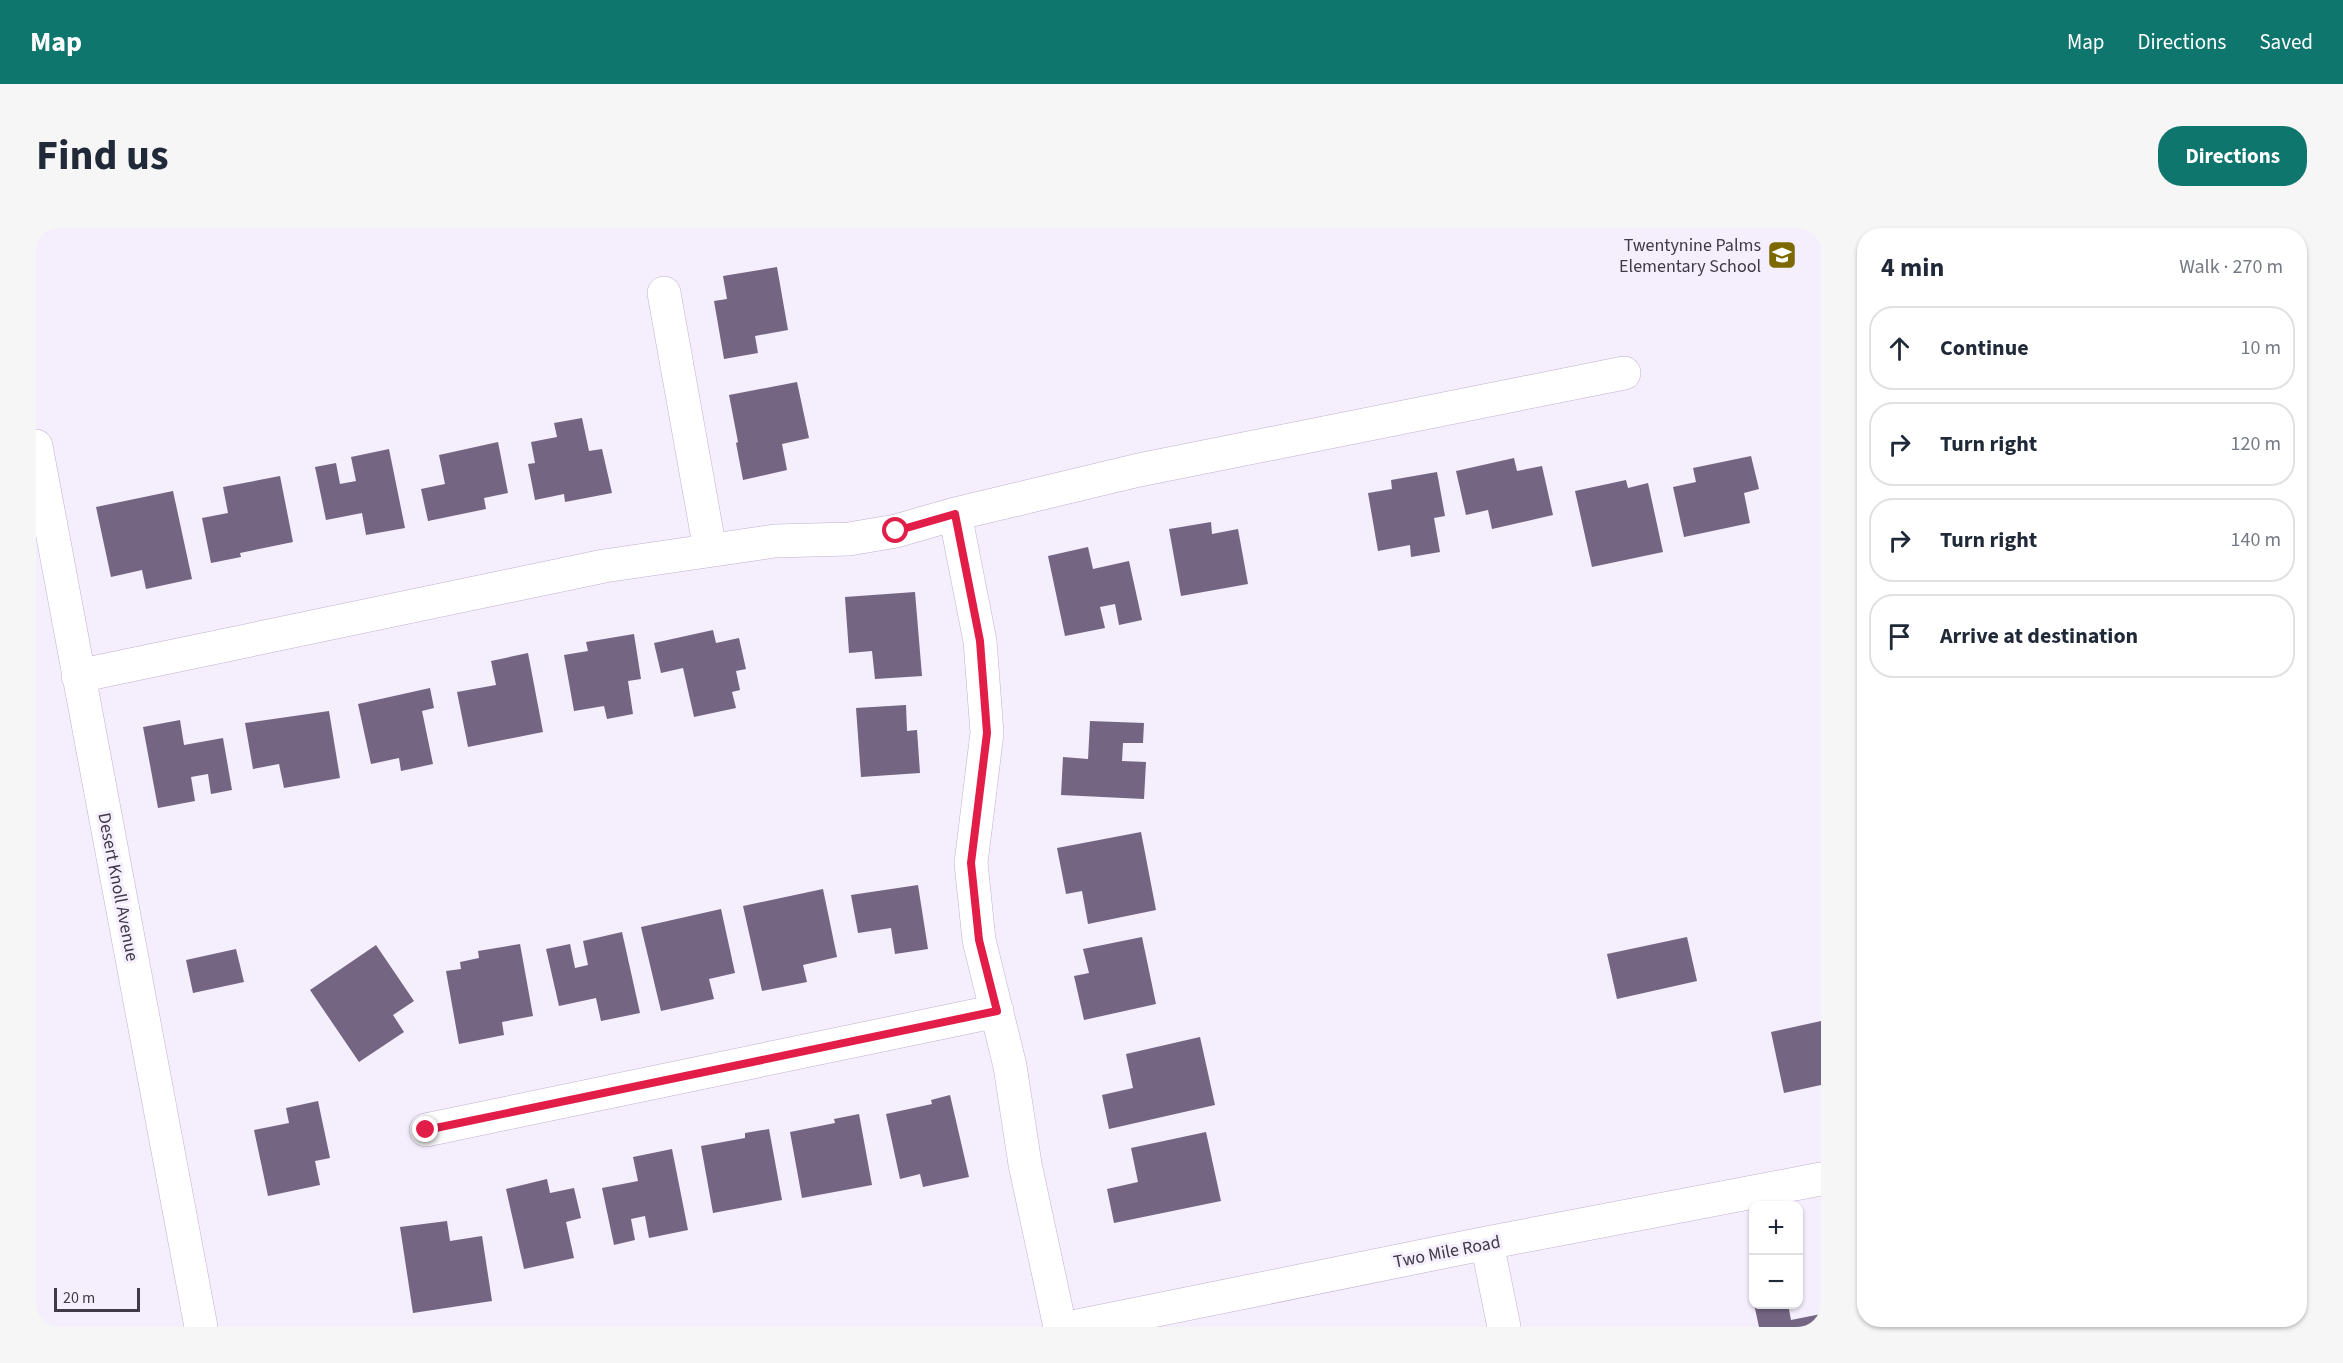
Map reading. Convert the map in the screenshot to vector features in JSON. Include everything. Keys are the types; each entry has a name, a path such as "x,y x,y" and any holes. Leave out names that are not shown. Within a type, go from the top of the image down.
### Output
{"street":[{"path":"664,293 710,550"},
{"path":"78,676 604,566 775,541 849,539 896,531 955,514 1139,470 1624,373"},
{"name":"Desert Knoll Avenue","path":"36,446 201,1327"},
{"path":"955,514 980,641 987,733 971,863 979,940 1010,1066 1025,1164 1060,1327"},
{"path":"426,1130 997,1011"},
{"name":"Two Mile Road","path":"1073,1327 1487,1243 1821,1179"},
{"path":"1487,1243 1504,1327"}],"building":[{"path":"777,267 788,330 755,336 758,353 724,359 714,301 727,299 723,276"},
{"path":"797,382 809,438 782,444 787,470 743,480 729,395"},
{"path":"582,418 589,451 602,449 612,493 565,502 564,494 535,500 528,464 535,463 531,442 557,437 554,423"},
{"path":"498,442 508,493 484,498 486,509 428,521 421,489 445,484 439,455"},
{"path":"389,449 405,528 366,535 362,513 326,520 315,467 336,463 340,484 356,481 351,457"},
{"path":"1751,456 1759,489 1744,493 1750,523 1684,537 1673,487 1696,482 1693,468"},
{"path":"1514,458 1517,471 1542,466 1553,515 1492,529 1488,510 1466,515 1456,471"},
{"path":"1437,472 1445,516 1434,518 1440,552 1411,557 1410,545 1378,551 1368,493 1392,489 1391,480"},
{"path":"280,476 293,542 240,553 241,557 211,563 202,518 228,513 223,487"},
{"path":"1626,480 1628,488 1648,483 1663,552 1592,567 1575,491"},
{"path":"173,491 192,579 146,589 142,570 111,577 96,507"},
{"path":"1211,522 1212,534 1238,529 1248,584 1181,596 1169,529"},
{"path":"1088,547 1093,569 1129,561 1142,620 1119,625 1115,604 1100,607 1105,628 1065,636 1048,556"},
{"path":"915,592 922,676 875,679 872,651 849,653 845,597"},
{"path":"713,630 716,643 739,638 746,669 736,671 740,690 732,692 736,708 694,717 683,668 661,673 654,643"},
{"path":"634,634 641,679 628,681 633,714 607,719 604,706 574,711 564,655 588,651 586,642"},
{"path":"528,653 543,732 468,747 457,692 496,685 491,661"},
{"path":"430,688 434,708 422,711 433,764 401,771 399,758 371,764 358,704"},
{"path":"906,705 907,731 917,730 920,773 861,777 856,708"},
{"path":"329,711 340,778 284,788 279,764 253,769 245,723"},
{"path":"180,720 184,745 223,738 232,790 211,794 208,774 191,777 195,801 158,808 143,727"},
{"path":"1090,721 1144,723 1143,743 1123,743 1122,761 1146,762 1144,799 1061,795 1063,757 1088,759"},
{"path":"1141,832 1156,910 1088,924 1082,891 1066,894 1057,848"},
{"path":"918,885 928,949 895,954 891,928 858,933 851,895"},
{"path":"823,889 837,957 803,965 807,982 762,991 743,906"},
{"path":"721,909 735,973 709,979 714,999 661,1011 641,927"},
{"path":"622,932 640,1013 601,1021 596,998 559,1006 546,949 570,944 575,968 588,965 583,941"},
{"path":"1142,937 1156,1004 1084,1020 1074,976 1089,973 1083,949"},
{"path":"1687,937 1697,981 1617,999 1607,954"},
{"path":"520,944 533,1016 502,1022 504,1035 459,1044 446,971 461,969 460,962 479,958 478,951"},
{"path":"376,945 414,1001 393,1015 404,1032 359,1062 310,990"},
{"path":"236,949 244,982 193,993 186,960"},
{"path":"1821,1021 1821,1085 1784,1093 1771,1032"},
{"path":"1200,1037 1215,1105 1109,1129 1102,1095 1133,1088 1126,1054"},
{"path":"950,1095 969,1177 923,1187 920,1174 900,1179 886,1114 932,1104 931,1100"},
{"path":"318,1101 330,1158 315,1161 320,1185 268,1196 254,1130 289,1123 286,1108"},
{"path":"859,1114 872,1185 802,1198 790,1132 835,1123 834,1119"},
{"path":"769,1129 782,1200 713,1213 701,1146 745,1138 745,1133"},
{"path":"1206,1132 1221,1201 1114,1223 1107,1189 1138,1182 1131,1148"},
{"path":"672,1149 688,1230 649,1238 645,1216 631,1219 635,1240 614,1245 602,1188 638,1181 633,1157"},
{"path":"547,1179 550,1193 574,1188 581,1218 566,1222 574,1258 524,1269 506,1189"},
{"path":"447,1221 450,1241 482,1236 492,1301 413,1313 400,1227"},
{"path":"1755,1309 1789,1309 1791,1320 1821,1314 1821,1327 1759,1327"}],"place":[{"name":"Twentynine Palms Elementary School","path":"1782,255"}],"route":[{"path":"426,1130 997,1011 979,940 971,863 987,733 980,641 955,514 896,531"}]}
